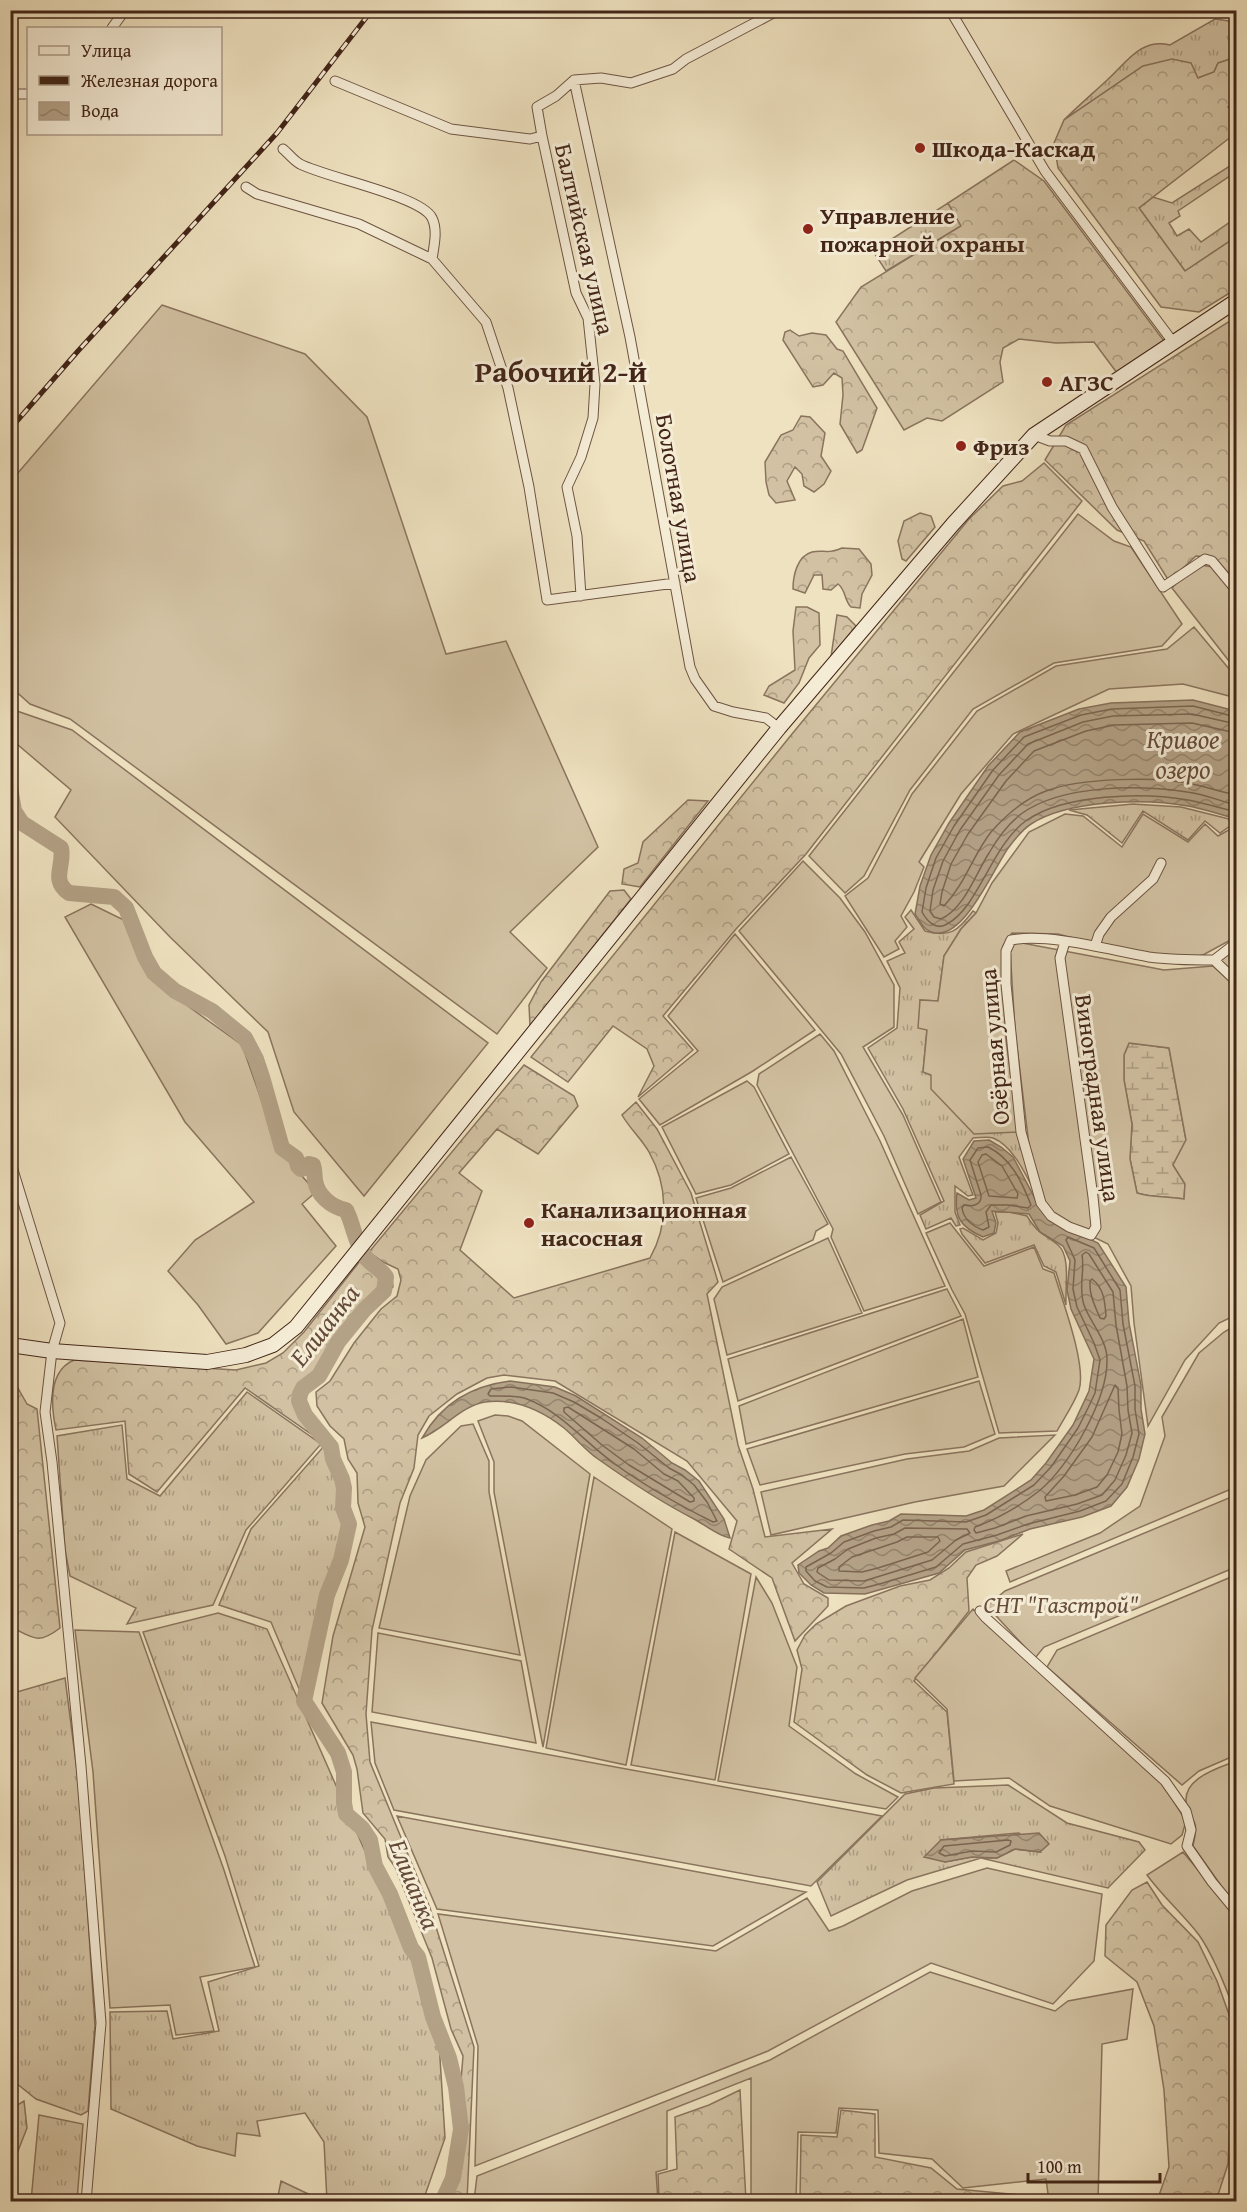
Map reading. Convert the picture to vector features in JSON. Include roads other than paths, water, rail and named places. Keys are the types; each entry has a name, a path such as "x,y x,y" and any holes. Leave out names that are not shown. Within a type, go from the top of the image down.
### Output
{"main road":[{"path":"10,1345 52,1351 207,1362 246,1355 273,1345 296,1327 779,728 953,524 1034,435 1236,301"}],"street":[{"path":"113,27 125,10"},
{"path":"542,136 537,107 556,96 573,80 601,78 631,83 674,69 686,59 779,10"},
{"path":"950,10 1045,171 1173,342"},
{"name":"Болотная улица","path":"573,80 630,337 690,667 694,679 714,705 733,712 766,718 779,728"},
{"name":"Балтийская улица","path":"335,81 451,129 530,139 542,136 576,293 588,318 595,384 593,418 581,457 567,487 577,537 581,596"},
{"path":"10,94 27,94"},
{"path":"283,149 300,164 352,180 418,205 432,215 435,228 432,259"},
{"path":"246,187 257,194 359,224 432,259 486,322 495,343 508,388 529,487 547,600 675,584"},
{"path":"1034,435 1050,441 1066,441 1083,449 1113,507 1163,587 1205,559 1212,561 1236,590"},
{"path":"1095,946 1111,917 1153,879 1161,863"},
{"name":"Озёрная улица","path":"1041,1203 1021,1131 1006,984 1006,951 1011,940 1021,938 1065,942"},
{"path":"1065,942 1186,961 1214,960 1236,943"},
{"name":"Виноградная улица","path":"1041,1203 1051,1216 1069,1227 1090,1234 1096,1227 1060,958 1065,942"},
{"path":"1214,960 1236,981"},
{"path":"10,1160 60,1323 52,1351 45,1412 52,1462 81,1766 101,2023 86,2202"},
{"path":"980,1611 1165,1780 1186,1811 1191,1830 1187,1846 1236,1911"}],"water":[{"name":"Кривое озеро","path":"1193,700 1236,711 1236,819 1188,806 1151,802 1107,803 1065,810 1047,816 1022,831 963,919 951,929 939,933 923,926 915,914 920,886 931,855 949,823 988,766 1020,732 1079,709 1111,703"},
{"path":"989,1140 1013,1157 1038,1204 1062,1226 1098,1243 1126,1287 1129,1323 1141,1385 1141,1409 1145,1434 1139,1459 1127,1487 1111,1506 1082,1517 1030,1529 999,1541 965,1550 939,1573 865,1594 824,1593 811,1585 799,1573 798,1565 819,1551 828,1548 841,1536 889,1521 901,1514 966,1516 984,1510 1031,1480 1046,1463 1073,1425 1089,1391 1094,1359 1071,1309 1067,1290 1070,1261 1063,1246 1040,1232 1029,1214 992,1211 996,1223 994,1233 983,1237 964,1225 958,1215 957,1193 969,1200 976,1198 963,1159 974,1141"},
{"path":"510,1381 555,1387 576,1396 642,1438 672,1463 699,1481 724,1519 730,1538 717,1533 633,1483 593,1455 555,1422 527,1407 496,1401 476,1404 422,1438 439,1415 459,1398 483,1387"},
{"path":"1039,1833 1049,1844 1040,1852 1015,1849 997,1858 972,1857 945,1862 924,1857 941,1840"}],"waterway":[{"name":"Елшанка","path":"10,787 14,811 22,823 61,848 59,878 63,888 69,893 114,897 126,908 145,957 154,973 175,991 212,1011 245,1038 256,1059 282,1148 296,1158 301,1169 309,1164 313,1165 319,1191 330,1203 346,1210 362,1252 368,1261 386,1277 384,1291 364,1310 338,1342 319,1376 303,1388 300,1394 299,1401 305,1415 331,1447 333,1459 342,1479 343,1508 349,1524 341,1560 327,1595 304,1701 338,1753 344,1772 346,1814 362,1828 370,1840 375,1866 390,1894 411,1948 418,1957 433,2017 449,2058 456,2087 461,2129 453,2178 442,2202"}],"railway":[{"path":"10,429 277,133 372,10"}],"place":[{"name":"Шкода-Каскад","path":"920,148"},
{"name":"Управление пожарной охраны","path":"808,229"},
{"name":"АГЗС","path":"1047,382"},
{"name":"Фриз","path":"961,446"},
{"name":"Канализационная насосная","path":"529,1223"}],"district":[{"name":"Рабочий 2‑й","path":"561,371"}],"park label":[{"name":"СНТ \"Газстрой\"","path":"1061,1604"}]}
